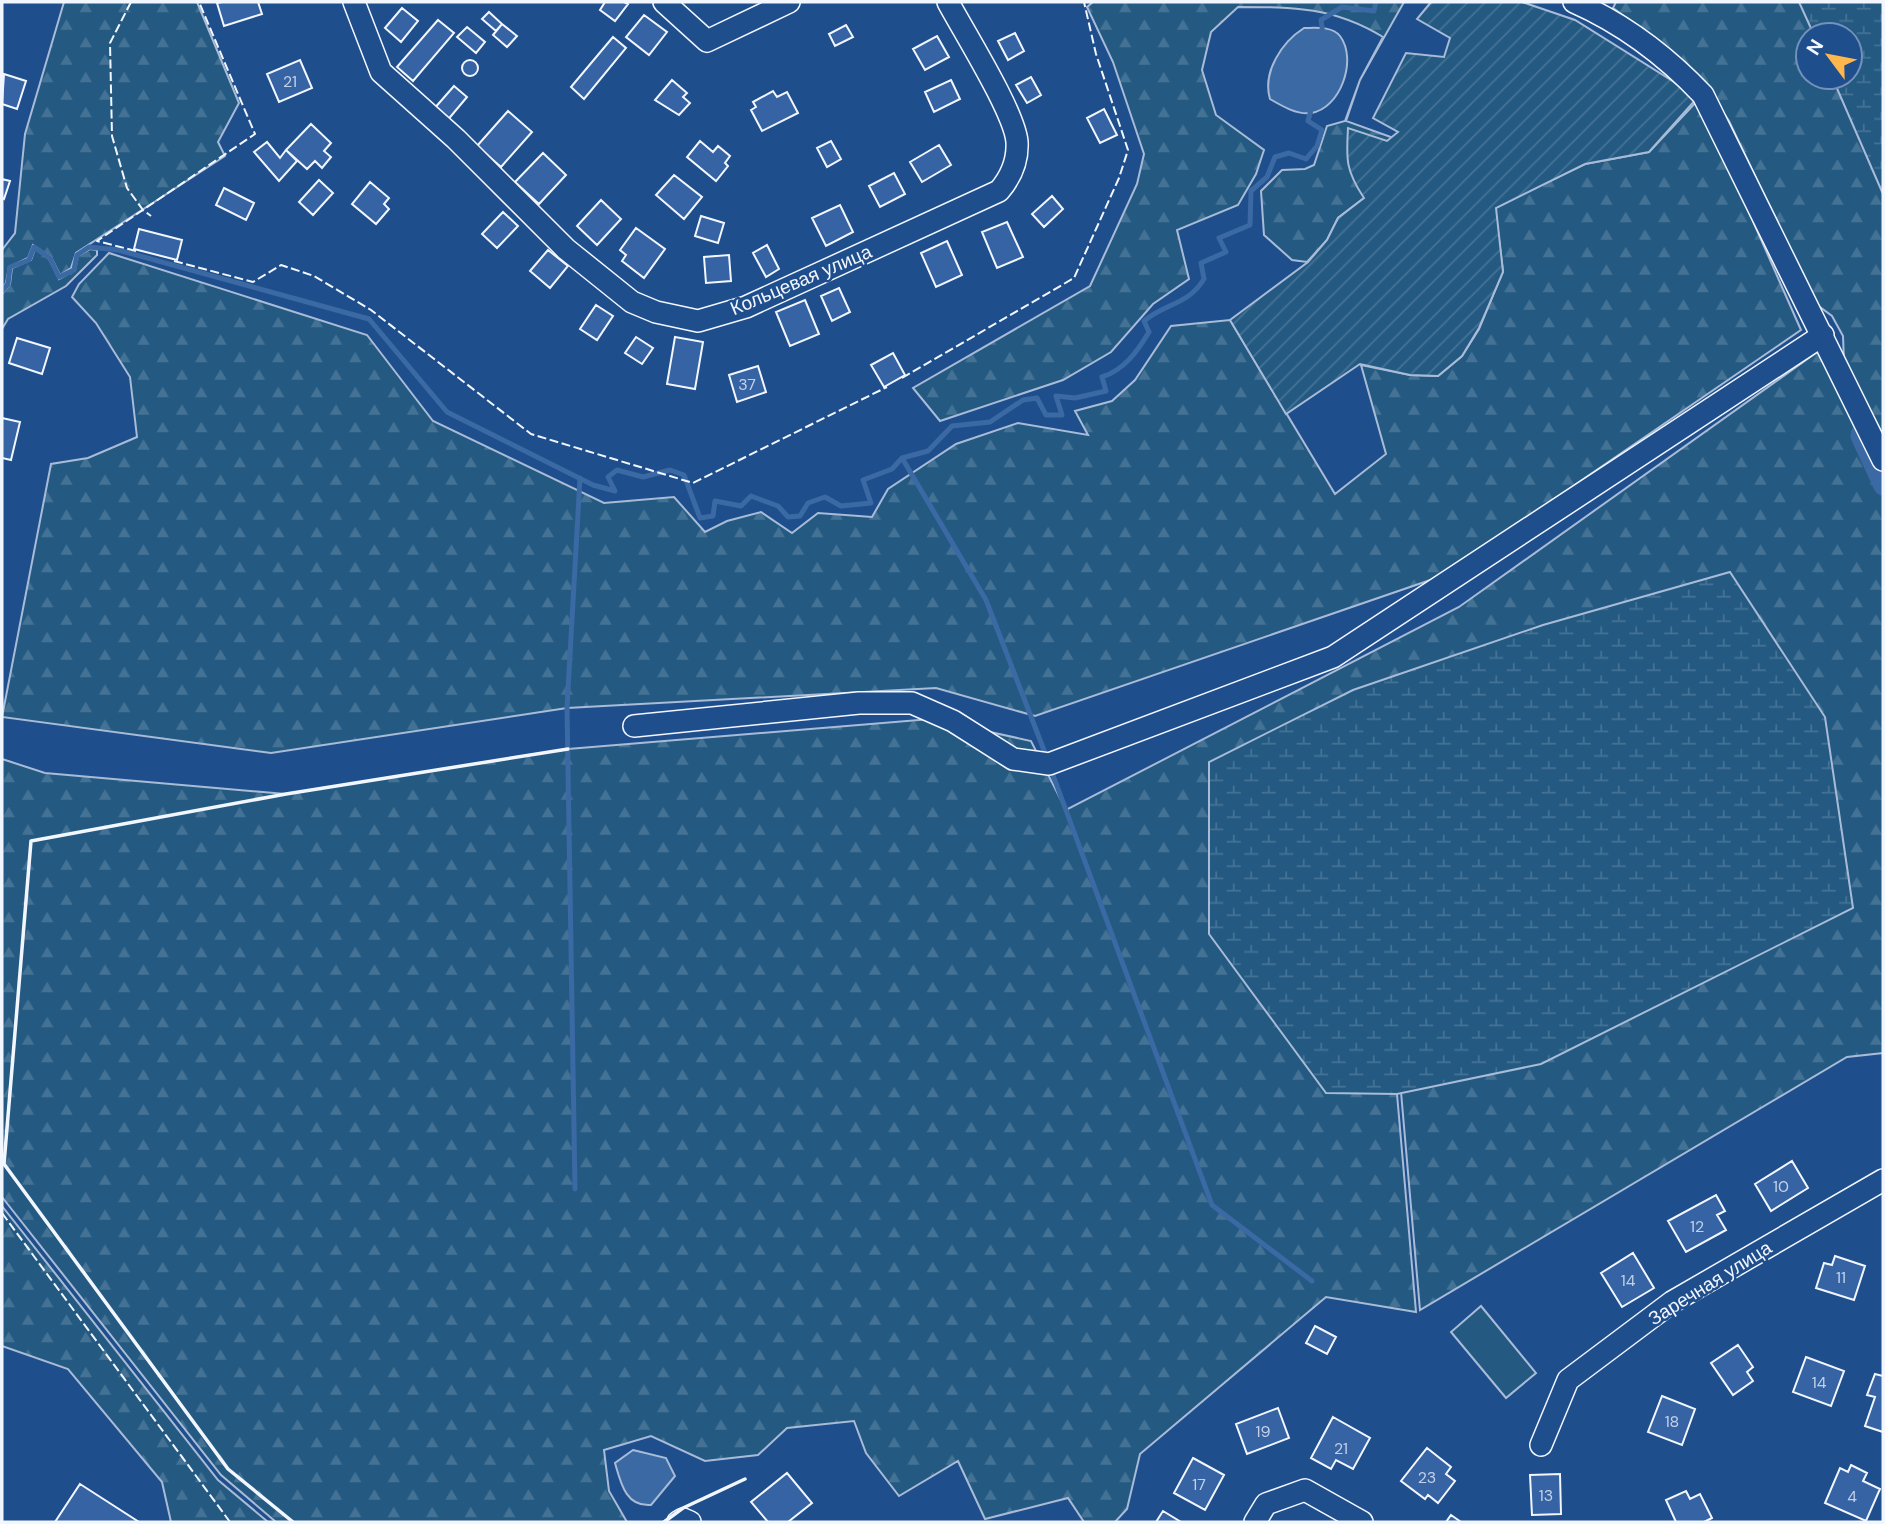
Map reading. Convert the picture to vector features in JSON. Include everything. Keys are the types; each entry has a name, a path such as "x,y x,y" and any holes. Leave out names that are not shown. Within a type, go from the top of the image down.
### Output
{"street":[{"name":"Кольцевая улица","path":"354,2 382,72 456,139 566,249 632,302 656,312 698,321 746,307 999,191 1009,179 1016,162 1017,141 1011,119 948,2"},
{"path":"663,2 707,41 789,2"},
{"path":"1574,2 1601,14 1657,51 1703,95 1883,460"},
{"path":"634,726 859,703 912,704 953,721 1013,759 1049,764 1333,657 1823,335"},
{"name":"Заречная улица","path":"1541,1445 1568,1380 1672,1302 1883,1180"},
{"path":"1255,1522 1266,1504 1305,1490 1362,1522"},
{"path":"678,1522 683,1519 690,1522"}],"green space":[{"path":"64,2 197,2 239,103 218,142 225,156 76,253 71,268 60,275 51,257 33,245 28,258 9,267 6,283 2,288 2,250 15,233 25,134"},
{"path":"1093,2 1404,2 1360,80 1383,37 1330,14 1277,7 1238,7 1211,32 1202,70 1216,115 1264,150 1256,174 1238,205 1177,230 1189,279 1153,304 1111,352 1063,380 940,421 913,388 1090,286 1137,184 1144,154 1113,62 1087,7"},
{"path":"1431,2 1522,2 1575,20 1698,97 1649,152 1585,164 1496,208 1503,272 1479,328 1462,356 1438,376 1410,375 1360,364 1286,414 1230,320 1308,262 1327,240 1338,218 1364,198 1349,165 1348,128 1387,141 1398,132 1373,118 1406,53 1444,57 1450,38 1417,19"},
{"path":"1616,2 1883,2 1883,435 1844,361 1843,336 1832,316 1816,304 1729,121 1710,93 1652,36 1613,8"},
{"path":"1799,2 1883,2 1883,194 1838,91 1864,91 1864,21 1808,21"},
{"path":"1360,80 1346,121 1413,145 1364,198 1338,218 1327,240 1307,262 1292,260 1264,235 1261,191 1282,170 1305,169 1314,165 1327,126 1345,121"},
{"path":"1699,99 1801,330 1442,576 1035,716 936,688 567,708 271,753 2,717 51,464 88,458 137,437 130,377 96,323 72,297 79,284 109,253 367,335 433,421 604,503 674,497 705,532 727,521 761,512 792,533 818,513 872,517 888,489 956,444 1018,423 1088,435 1075,411 1112,401 1135,380 1171,326 1230,320 1335,494 1386,454 1361,365 1410,375 1438,376 1462,356 1479,329 1503,271 1495,207 1585,164 1649,152"},
{"path":"35,249 49,259 59,279 75,270 78,256 90,249 97,250 97,255 66,286 8,319 2,329 2,294 10,284 12,268 31,260"},
{"path":"1820,350 1883,489 1883,1053 1847,1057 1420,1310 1401,1092 1394,926 1397,1094 1416,1312 1326,1297 1140,1454 1127,1509 1115,1522 1084,1522 1068,1498 985,1519 958,1461 899,1496 866,1453 854,1421 787,1428 758,1455 705,1461 651,1436 604,1450 609,1491 627,1522 276,1522 221,1475 2,1197 2,759 45,773 286,794 568,749 931,719 1031,741 1066,810 1459,607"},
{"path":"1730,572 1825,717 1853,908 1541,1064 1397,1094 1326,1093 1209,934 1209,762 1353,690 1543,625"},
{"path":"2,1206 218,1480 268,1522 171,1522 162,1482 68,1369 2,1346"},
{"path":"1481,1306 1536,1373 1506,1398 1451,1332"}],"shaded area":[{"path":"1304,28 1324,28 1337,33 1345,46 1347,58 1343,82 1338,93 1321,110 1311,113 1295,111 1275,102 1270,99 1268,89 1271,68 1281,49"},
{"path":"633,1450 666,1458 675,1476 651,1505 643,1505 630,1498 620,1479 615,1463"}],"building":[{"path":"258,2 262,14 224,26 217,3"},
{"path":"605,2 628,4 615,21 600,10"},
{"path":"402,8 418,21 401,42 385,28"},
{"path":"489,12 502,24 496,31 482,19"},
{"path":"644,15 667,32 649,55 626,37"},
{"path":"438,20 454,33 413,81 397,67"},
{"path":"502,24 517,36 507,47 493,35"},
{"path":"846,25 853,37 835,46 829,34"},
{"path":"467,27 485,42 476,53 457,37"},
{"path":"1015,33 1024,51 1008,60 998,41"},
{"path":"937,36 949,57 925,70 913,49"},
{"path":"613,37 626,48 584,99 571,87"},
{"path":"300,60 312,88 279,102 267,74"},
{"path":"470,60 478,68 470,76 462,68"},
{"path":"4,74 26,81 17,109 2,104"},
{"path":"1031,77 1041,95 1027,103 1016,85"},
{"path":"672,80 687,93 683,97 690,103 679,115 655,100"},
{"path":"951,80 960,99 934,112 925,92"},
{"path":"454,86 467,97 446,122 433,110"},
{"path":"773,91 777,97 787,92 798,113 762,131 751,110 756,107 753,102"},
{"path":"1104,109 1117,135 1100,143 1087,118"},
{"path":"508,111 532,132 501,167 477,146"},
{"path":"311,124 331,143 324,151 331,157 322,168 315,161 307,169 286,150"},
{"path":"700,141 713,152 718,146 730,156 725,163 728,166 716,181 687,157"},
{"path":"831,141 841,159 827,167 817,148"},
{"path":"267,142 280,158 286,150 297,161 279,181 254,152"},
{"path":"939,145 951,165 922,182 910,162"},
{"path":"543,153 566,175 539,204 515,182"},
{"path":"894,173 905,194 880,207 869,186"},
{"path":"674,175 702,197 684,219 656,195"},
{"path":"2,179 10,181 4,199 2,198"},
{"path":"319,180 333,193 313,215 299,202"},
{"path":"370,182 389,198 384,204 389,209 376,224 352,204"},
{"path":"224,188 254,203 246,220 216,205"},
{"path":"1052,196 1063,209 1044,227 1032,214"},
{"path":"601,200 621,219 597,245 577,226"},
{"path":"840,205 853,232 826,246 812,218"},
{"path":"503,212 518,226 497,248 482,234"},
{"path":"701,216 724,223 718,243 695,236"},
{"path":"1007,222 1023,257 997,268 982,232"},
{"path":"636,228 665,249 644,278 622,261 626,255 620,250"},
{"path":"139,229 182,240 177,260 134,249"},
{"path":"947,241 962,275 936,287 921,253"},
{"path":"767,245 779,269 766,277 753,253"},
{"path":"548,250 568,266 550,288 530,271"},
{"path":"729,255 731,281 706,283 704,257"},
{"path":"839,288 850,312 832,321 821,296"},
{"path":"805,300 819,334 790,346 776,312"},
{"path":"596,305 613,316 597,340 580,329"},
{"path":"636,337 653,348 642,364 625,353"},
{"path":"675,337 703,342 695,389 667,384"},
{"path":"17,338 50,348 42,374 9,363"},
{"path":"893,353 905,375 884,387 871,365"},
{"path":"758,366 766,392 737,402 729,375"},
{"path":"2,418 20,422 11,460 2,458"},
{"path":"1792,1161 1808,1188 1771,1211 1755,1184"},
{"path":"1716,1195 1725,1211 1717,1215 1726,1230 1686,1252 1668,1221"},
{"path":"1633,1253 1654,1288 1622,1307 1601,1273"},
{"path":"1835,1256 1865,1266 1854,1300 1816,1288 1824,1263 1832,1265"},
{"path":"1315,1326 1336,1337 1327,1354 1306,1343"},
{"path":"1738,1345 1753,1367 1747,1372 1753,1381 1733,1395 1711,1363"},
{"path":"1806,1357 1844,1371 1831,1406 1793,1392"},
{"path":"1875,1374 1883,1376 1883,1432 1865,1426 1875,1397 1867,1395"},
{"path":"1662,1396 1695,1409 1682,1445 1648,1432"},
{"path":"1278,1408 1289,1438 1247,1454 1236,1424"},
{"path":"1333,1417 1370,1438 1353,1469 1336,1460 1331,1469 1311,1458"},
{"path":"1427,1448 1451,1467 1446,1474 1455,1481 1438,1503 1428,1495 1425,1499 1401,1481"},
{"path":"1193,1458 1224,1475 1205,1510 1174,1493"},
{"path":"1851,1465 1867,1473 1863,1481 1880,1489 1866,1521 1825,1503 1840,1468 1848,1472"},
{"path":"787,1473 812,1503 788,1522 768,1522 751,1502"},
{"path":"1560,1474 1561,1514 1532,1515 1530,1475"},
{"path":"80,1484 139,1522 55,1522"},
{"path":"1686,1491 1690,1499 1700,1494 1712,1518 1704,1522 1676,1522 1666,1500"},
{"path":"1163,1511 1181,1522 1156,1522"},
{"path":"1451,1515 1461,1522 1446,1522"}],"waterway":[{"path":"1323,35 1321,20 1342,7 1374,11 1376,2"},
{"path":"2,291 8,284 10,267 29,260 34,247 50,258 59,277 74,270 77,255 89,247 118,250 369,319 447,412 593,485 615,491 608,477 617,470 643,477 670,470 684,475 700,518 713,516 715,501 741,506 751,496 778,506 788,517 800,516 808,503 825,497 841,506 871,503 863,480 892,469 902,458 928,451 952,426 990,422 1023,400 1037,398 1046,415 1062,415 1056,396 1075,398 1106,391 1102,377 1123,365 1140,346 1149,332 1144,321 1198,288 1204,279 1201,263 1226,252 1219,238 1250,225 1251,191 1267,177 1275,157 1289,153 1306,159 1317,146 1322,130 1308,121 1312,106"},
{"path":"1860,436 1883,486"},
{"path":"902,458 986,600 1047,758"},
{"path":"575,1189 567,708 580,478"},
{"path":"1050,767 1212,1205 1312,1281"}],"fence":[{"path":"131,2 110,43 112,136 127,188 143,210 151,216"},
{"path":"136,251 97,241 255,134 199,2"},
{"path":"902,378 1074,278 1119,178 1128,150 1096,54 1084,2"},
{"path":"174,261 253,282 281,265 314,276 371,310 531,434 693,483 887,387"},
{"path":"2,1213 230,1522"}],"wall":[{"path":"293,1522 228,1469 4,1164 31,841 286,794 568,749"},
{"path":"664,1522 683,1508 745,1479"}]}
